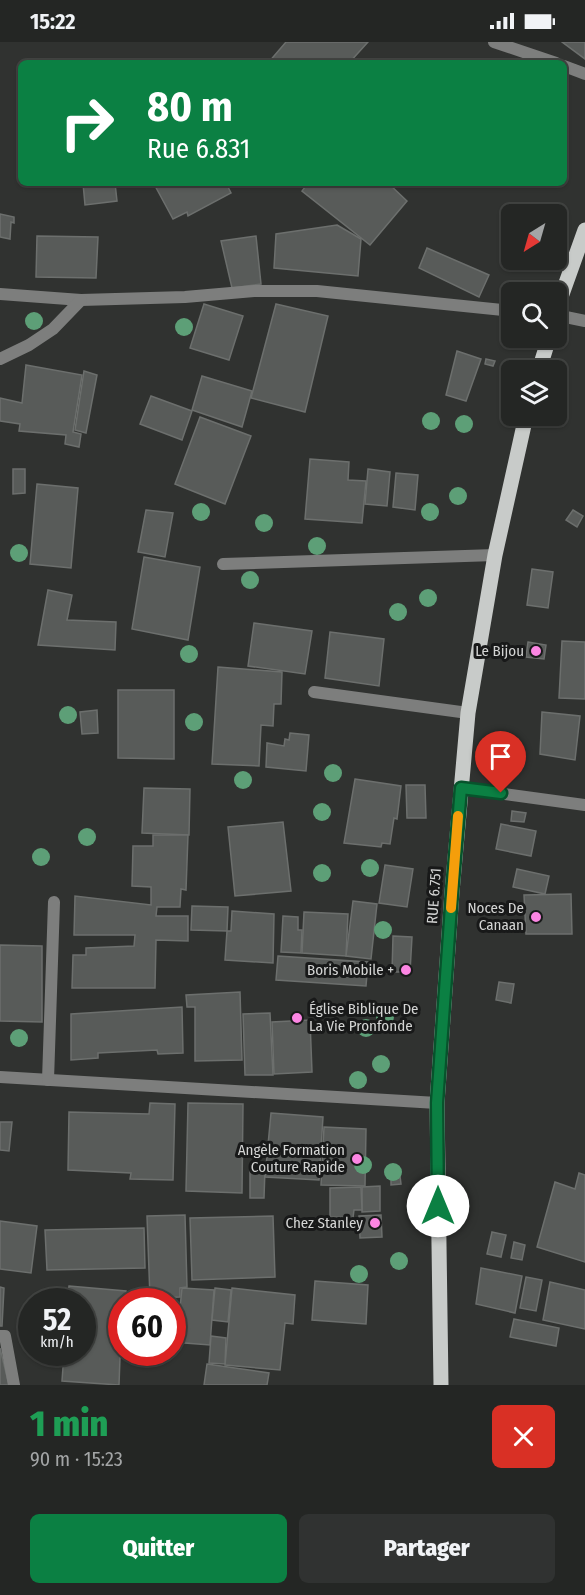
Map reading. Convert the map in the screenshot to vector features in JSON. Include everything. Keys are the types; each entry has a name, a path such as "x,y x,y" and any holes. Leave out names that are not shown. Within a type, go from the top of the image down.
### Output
{"main road":[{"path":"567,282 585,230"},
{"name":"RUE 6.751","path":"441,1385 437,1103 452,892 468,713 495,555 524,426"}],"street":[{"path":"494,42 547,60"},
{"path":"567,67 585,74"},
{"path":"0,294 81,300 185,297 254,291 317,291 501,309"},
{"path":"0,359 29,345 53,328 81,300"},
{"path":"567,316 585,321"},
{"path":"223,564 495,555"},
{"path":"314,692 468,713"},
{"path":"461,788 585,805"},
{"path":"48,1080 54,902"},
{"path":"0,1077 437,1103"},
{"path":"0,1336 5,1336 14,1385"}],"building":[{"path":"286,42 368,42 352,60 271,60"},
{"path":"562,42 585,42 585,59"},
{"path":"83,186 115,186 117,201 85,205"},
{"path":"155,186 228,186 231,193 188,216 187,212 173,219"},
{"path":"306,186 391,186 407,201 370,245 302,191"},
{"path":"0,214 14,217 14,223 11,222 10,239 0,237"},
{"path":"337,225 361,239 358,276 274,268 276,234"},
{"path":"37,236 98,237 96,278 36,277"},
{"path":"256,236 261,284 232,288 221,241"},
{"path":"427,248 489,275 479,297 419,268"},
{"path":"204,304 243,316 229,360 190,348"},
{"path":"276,304 328,316 305,412 251,398"},
{"path":"457,351 481,359 466,401 446,395"},
{"path":"486,359 495,361 493,366 485,364"},
{"path":"26,365 82,375 73,432 81,434 79,447 65,444 66,435 19,431 20,424 0,421 0,398 22,403"},
{"path":"84,371 97,375 86,433 75,430"},
{"path":"202,376 252,391 242,427 192,410"},
{"path":"151,396 192,411 182,440 140,424"},
{"path":"200,417 251,436 225,504 175,484"},
{"path":"310,459 349,462 348,480 366,481 362,523 305,519"},
{"path":"13,469 25,469 25,493 13,494"},
{"path":"368,469 390,472 387,506 365,504"},
{"path":"396,473 418,475 415,510 393,507"},
{"path":"37,484 78,488 71,568 30,564"},
{"path":"146,510 173,513 165,557 138,552"},
{"path":"573,510 583,516 577,527 566,520"},
{"path":"144,557 200,567 188,640 132,629"},
{"path":"532,569 553,572 548,608 527,605"},
{"path":"48,590 72,595 67,620 116,622 115,650 38,645"},
{"path":"254,623 312,631 305,674 248,666"},
{"path":"330,632 384,639 379,686 325,678"},
{"path":"562,641 585,642 585,699 559,698"},
{"path":"528,642 546,645 544,659 526,657"},
{"path":"218,667 282,672 281,704 274,704 273,726 261,725 259,766 212,764"},
{"path":"118,690 174,690 174,759 118,758"},
{"path":"97,710 98,733 82,734 80,712"},
{"path":"542,712 580,716 575,760 540,754"},
{"path":"290,733 309,735 306,771 266,767 267,743 284,746 285,739 289,740"},
{"path":"355,779 401,786 397,819 394,818 390,844 382,843 381,847 344,843"},
{"path":"406,785 425,785 426,818 407,818"},
{"path":"144,788 190,789 189,835 142,833"},
{"path":"512,811 526,813 524,822 511,821"},
{"path":"283,822 291,891 235,896 228,827"},
{"path":"501,824 536,831 531,856 496,849"},
{"path":"153,835 188,835 186,890 181,889 180,907 157,907 156,916 188,916 188,941 156,940 155,988 72,988 73,955 86,955 86,948 134,946 135,935 74,935 75,896 151,905 151,887 132,886 133,846 153,846"},
{"path":"385,865 413,869 407,907 379,903"},
{"path":"517,869 549,876 545,894 513,887"},
{"path":"571,894 572,934 526,934 524,895"},
{"path":"353,901 377,904 371,959 346,956"},
{"path":"192,906 228,907 227,931 191,930"},
{"path":"232,911 274,914 273,963 225,960 227,931 231,931"},
{"path":"304,912 348,914 346,956 302,953"},
{"path":"283,916 298,917 298,930 302,930 301,953 281,952"},
{"path":"393,936 412,937 410,972 392,972"},
{"path":"0,945 42,946 42,1022 0,1021"},
{"path":"278,956 368,962 366,986 276,980"},
{"path":"499,982 514,984 511,1003 496,1000"},
{"path":"240,992 242,1060 195,1061 195,1007 187,1007 186,995"},
{"path":"182,1007 183,1053 158,1054 157,1050 98,1053 98,1058 71,1060 71,1014"},
{"path":"270,1013 273,1075 245,1075 243,1014"},
{"path":"310,1020 312,1072 274,1074 272,1022"},
{"path":"150,1103 175,1104 173,1180 130,1179 131,1173 68,1170 69,1112 149,1114"},
{"path":"188,1103 243,1104 242,1193 186,1191"},
{"path":"271,1113 323,1117 319,1180 265,1177"},
{"path":"0,1122 12,1122 9,1151 0,1150"},
{"path":"324,1127 366,1129 365,1186 321,1185"},
{"path":"250,1169 265,1169 264,1198 250,1198"},
{"path":"579,1173 585,1175 585,1262 537,1247 555,1182 575,1189"},
{"path":"391,1176 400,1176 401,1184 391,1185"},
{"path":"380,1186 380,1211 362,1212 362,1187"},
{"path":"361,1187 362,1210 354,1210 353,1218 330,1217 330,1188"},
{"path":"185,1215 187,1287 150,1288 147,1216"},
{"path":"381,1215 382,1237 360,1238 359,1216"},
{"path":"273,1216 275,1277 192,1280 190,1218"},
{"path":"0,1221 37,1226 31,1273 0,1269"},
{"path":"144,1228 145,1268 47,1270 45,1230"},
{"path":"492,1232 506,1235 501,1257 487,1254"},
{"path":"514,1242 525,1245 522,1260 511,1258"},
{"path":"481,1268 522,1276 515,1313 476,1304"},
{"path":"526,1277 542,1280 536,1311 520,1308"},
{"path":"315,1281 368,1285 366,1324 312,1320"},
{"path":"550,1282 585,1290 585,1329 543,1320"},
{"path":"69,1286 92,1288 69,1288"},
{"path":"0,1287 4,1288 2,1326 0,1326"},
{"path":"96,1288 108,1289 108,1366 120,1366 119,1385 62,1381 63,1366 96,1366"},
{"path":"186,1288 214,1290 210,1345 186,1343"},
{"path":"215,1288 231,1290 228,1322 212,1320"},
{"path":"232,1288 295,1295 293,1324 285,1323 280,1370 225,1365"},
{"path":"514,1319 559,1328 556,1346 510,1337"},
{"path":"211,1336 226,1338 225,1364 209,1363"},
{"path":"0,1348 9,1385 0,1385"},
{"path":"207,1364 269,1373 267,1385 204,1385"}],"slow traffic":[{"path":"451,908 458,816"}],"place":[{"name":"Le Bijou","path":"536,651"},
{"name":"Noces De Canaan","path":"536,917"},
{"name":"Boris Mobile +","path":"406,970"},
{"name":"Église Biblique De La Vie Pronfonde","path":"297,1018"},
{"name":"Angèle Formation Couture Rapide","path":"357,1159"},
{"name":"Chez Stanley","path":"375,1223"}],"route":[{"path":"438,1206 437,1103 461,788 501,793"}]}
